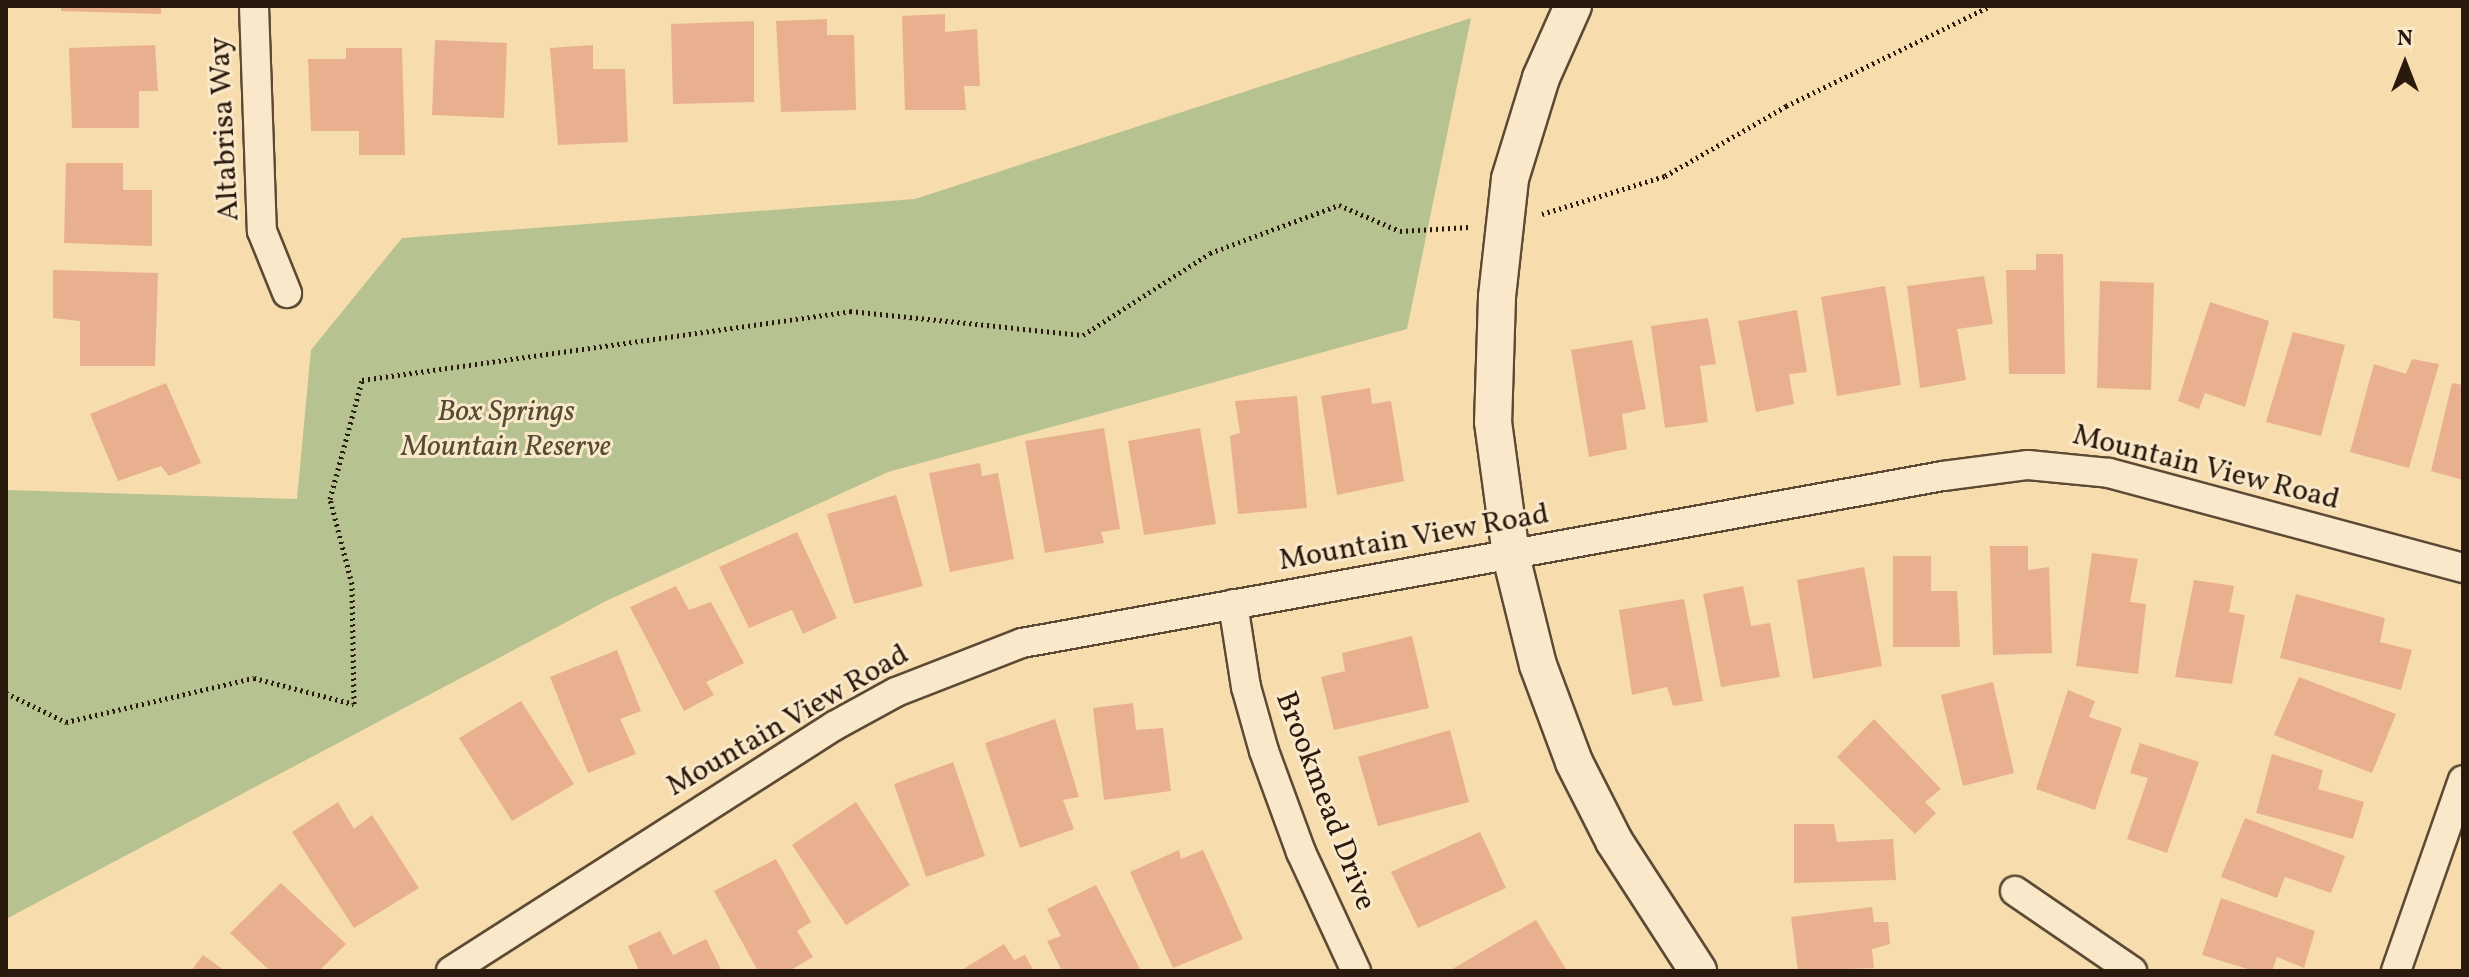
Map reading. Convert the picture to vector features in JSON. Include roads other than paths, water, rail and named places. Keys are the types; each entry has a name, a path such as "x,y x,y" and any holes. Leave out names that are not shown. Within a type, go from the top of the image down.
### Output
{"street":[{"name":"Altabrisa Way","path":"254,6 262,231 287,293"},
{"path":"1573,6 1541,78 1510,179 1493,422 1511,556 1538,665 1574,762 1614,841 1698,971"},
{"name":"Mountain View Road","path":"451,971 896,692 1022,643 1943,476 2056,465 2109,473 2463,568"},
{"name":"Brookmead Drive","path":"1233,604 1246,687 1264,751 1301,852 1356,971"},
{"path":"2396,971 2463,780"},
{"path":"2015,891 2132,971"}],"park label":[{"name":"Box Springs Mountain Reserve","path":"506,429"}]}
